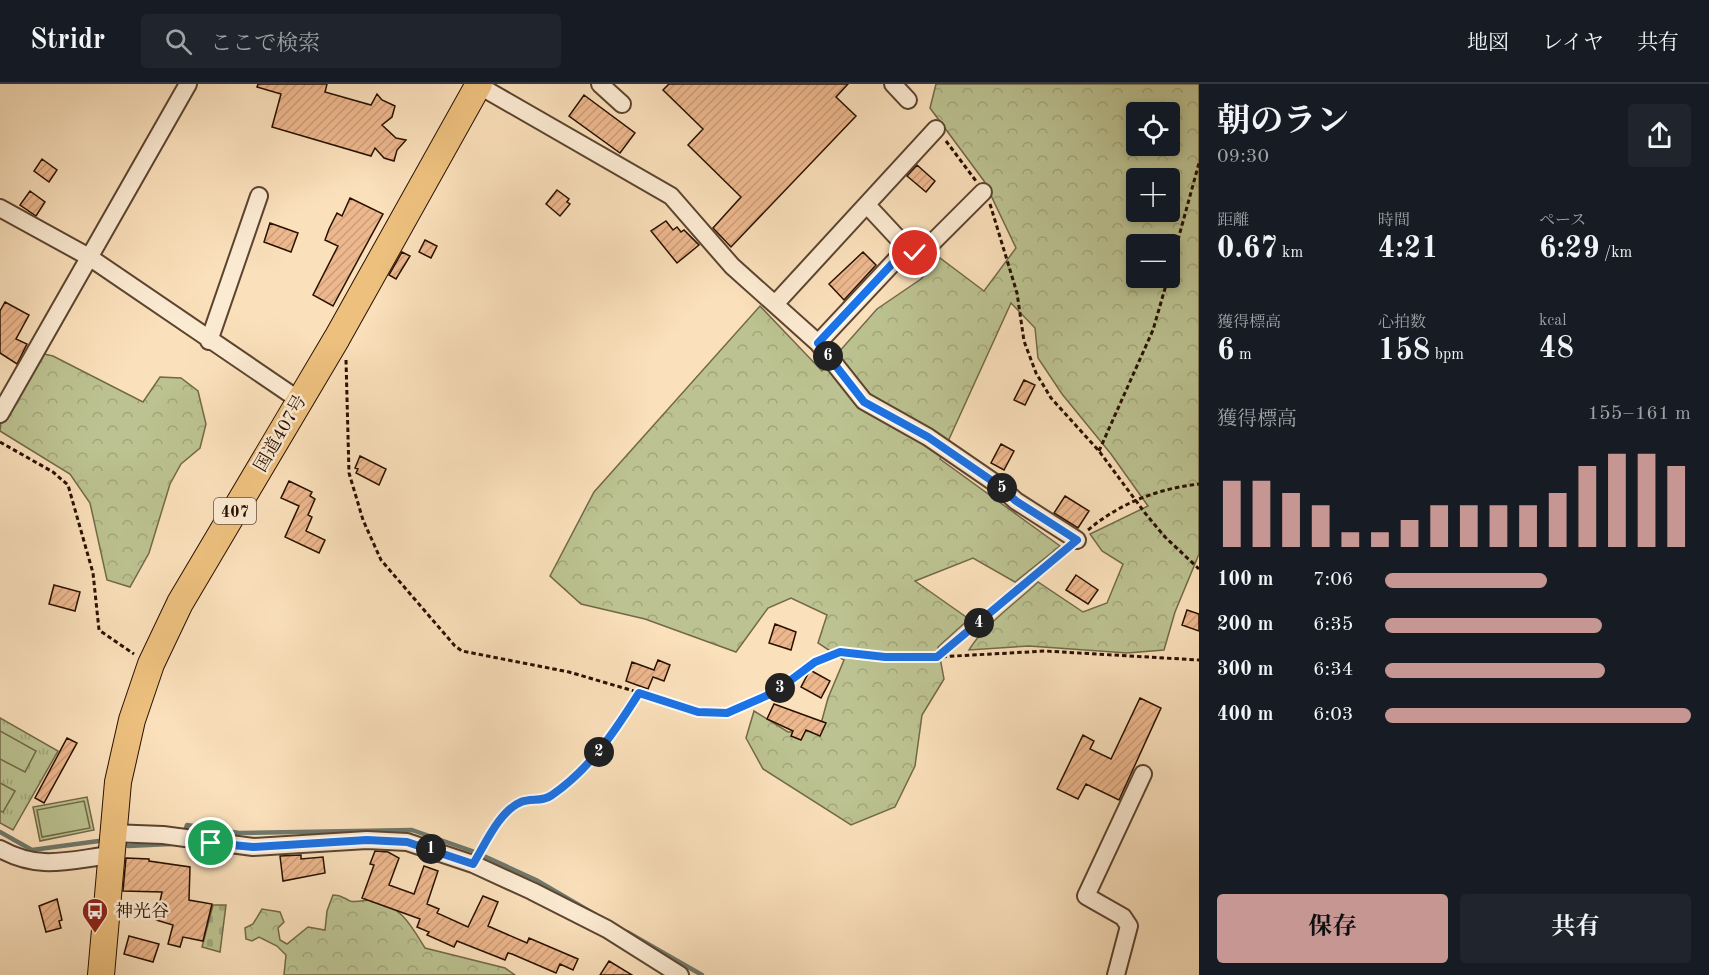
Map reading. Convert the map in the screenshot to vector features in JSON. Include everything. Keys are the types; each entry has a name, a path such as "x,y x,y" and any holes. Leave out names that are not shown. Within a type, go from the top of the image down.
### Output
{"highway":[{"name":"国道407号","path":"101,975 118,782 128,732 152,664 180,603 337,338 473,86"}],"street":[{"path":"0,414 188,84"},
{"path":"600,84 622,104"},
{"path":"893,84 908,100"},
{"path":"473,86 671,196 732,266 818,343 864,402 928,437 998,485 1016,501 1077,540"},
{"path":"776,303 936,129"},
{"path":"867,205 907,248 915,253 924,251 983,192"},
{"path":"209,341 259,196"},
{"path":"0,208 89,257 209,341 300,400"},
{"path":"818,343 907,248"},
{"path":"1116,975 1129,926 1123,917 1086,896 1143,774"},
{"path":"0,849 32,862 111,844 164,835 253,847 367,840 407,842 473,864 607,929 680,975"}],"path":[{"path":"936,129 961,158 983,192 999,229 1017,294 1024,341 1036,373 1051,398 1099,451 1165,537 1199,570"},
{"path":"1180,234 1199,163"},
{"path":"1099,451 1153,330 1165,288"},
{"path":"337,338 342,344 348,366 349,474 363,520 381,560 455,646 462,651 569,672 698,712 727,713 767,696 815,662 840,652 885,657 937,657 1045,651 1199,660"},
{"path":"0,442 54,472 68,485 93,573 99,630 152,664"},
{"path":"937,657 1109,512 1135,500 1179,487 1199,484"},
{"path":"473,864 510,809 524,801 552,796 585,766 612,737 639,693"}],"green space":[{"path":"936,84 1199,84 1199,554 1175,612 1164,650 1127,653 1029,646 969,650 991,623 1038,582 1083,612 1107,603 1123,564 1102,551 1090,534 1148,506 1111,454 1062,394 1038,358 1035,328 1011,303 940,459 1060,546 1015,582 973,558 915,581 969,619 938,647 944,679 922,715 915,766 895,807 851,825 763,769 746,738 754,711 788,732 819,731 828,698 844,660 818,643 827,615 791,598 768,608 736,652 645,619 581,604 550,576 594,492 760,306 822,371 877,309 921,279 940,258 984,291 1016,248 984,181 930,108"},
{"path":"44,354 53,356 143,402 160,377 181,378 198,391 206,424 200,448 181,464 170,484 149,553 130,587 107,580 90,503 70,474 0,431 1,423"},
{"path":"0,718 58,751 13,830 0,823"},
{"path":"0,731 36,751 25,772 0,759"},
{"path":"0,783 15,791 3,812 0,811"},
{"path":"87,797 94,830 40,841 33,807"},
{"path":"84,801 90,828 42,837 37,810"},
{"path":"333,895 352,902 370,900 380,902 403,916 425,948 505,968 515,975 284,975 286,955 277,946 259,937 252,941 246,939 245,928 253,924 262,909 280,912 284,922 278,928 280,940 287,944 308,927 325,930 327,911"},
{"path":"213,905 226,905 220,952 202,947"}],"building":[{"path":"258,84 327,84 325,92 371,105 377,94 382,100 395,106 392,117 382,125 396,138 406,140 397,150 394,161 384,158 375,148 371,156 272,127 281,94 257,87"},
{"path":"669,84 848,84 836,97 856,116 731,247 713,228 741,197 688,145 703,129 663,90"},
{"path":"584,95 635,133 620,153 569,116"},
{"path":"42,159 57,170 49,182 34,171"},
{"path":"917,165 935,181 926,192 907,176"},
{"path":"557,190 569,199 567,202 570,204 560,216 546,204"},
{"path":"30,191 45,202 36,216 20,205"},
{"path":"350,198 383,214 333,306 313,295 338,246 325,240 329,229 337,213 342,216"},
{"path":"666,221 673,230 677,227 681,232 684,230 699,245 677,263 651,231"},
{"path":"270,223 298,233 291,252 264,242"},
{"path":"425,240 437,246 431,258 419,252"},
{"path":"402,252 410,256 396,279 389,275"},
{"path":"863,252 876,265 844,300 829,284"},
{"path":"5,302 29,315 16,339 27,344 17,364 0,353 0,311"},
{"path":"1024,380 1035,385 1025,405 1014,400"},
{"path":"1001,444 1014,451 1004,470 991,463"},
{"path":"360,456 386,469 379,485 356,473 358,469 355,468"},
{"path":"289,481 312,492 310,496 315,499 308,515 312,517 306,531 325,540 319,553 285,537 299,506 281,498"},
{"path":"1065,496 1089,511 1078,528 1054,513"},
{"path":"1076,575 1098,590 1088,604 1066,590"},
{"path":"54,585 80,592 75,611 49,604"},
{"path":"1187,610 1199,614 1199,631 1182,625"},
{"path":"775,624 796,632 791,650 769,643"},
{"path":"658,660 670,665 664,681 653,677 648,689 626,681 632,662 654,670"},
{"path":"810,670 830,681 821,698 801,687"},
{"path":"1140,698 1161,708 1119,800 1086,784 1078,799 1057,789 1083,735 1094,741 1090,749 1111,759"},
{"path":"774,704 826,723 820,736 806,730 801,740 791,736 793,731 767,719"},
{"path":"67,738 77,743 44,803 35,798"},
{"path":"375,851 388,852 399,858 389,885 414,894 424,866 438,871 427,904 439,909 437,913 468,927 483,896 498,902 488,926 527,943 529,938 578,959 573,970 560,964 556,973 512,954 508,953 505,960 457,941 454,947 427,935 429,932 417,927 420,919 362,898 374,865 370,864"},
{"path":"301,855 301,859 323,857 325,873 283,881 280,856"},
{"path":"126,858 149,859 149,861 190,867 189,900 212,904 203,941 183,937 180,947 168,944 173,925 156,920 162,892 123,891"},
{"path":"57,899 62,920 59,921 61,928 46,932 39,906"},
{"path":"129,936 159,944 153,962 124,954"},
{"path":"609,961 632,975 600,975"}],"waterway":[{"path":"184,834 187,825 239,833 412,830 475,852 536,880 596,915"},
{"path":"0,832 32,850 106,840"},
{"path":"120,843 128,846 171,844"},
{"path":"627,932 702,975"}],"place":[{"name":"神光谷","path":"95,934"}],"route":[{"path":"211,843 253,847 367,840 407,842 473,864 510,809 524,801 552,796 601,750 612,737 639,693 698,712 727,713 750,705 775,692 815,662 840,652 885,657 937,657 1055,560 1077,540 1016,501 998,485 928,437 864,402 818,343 907,248 915,253"}]}
